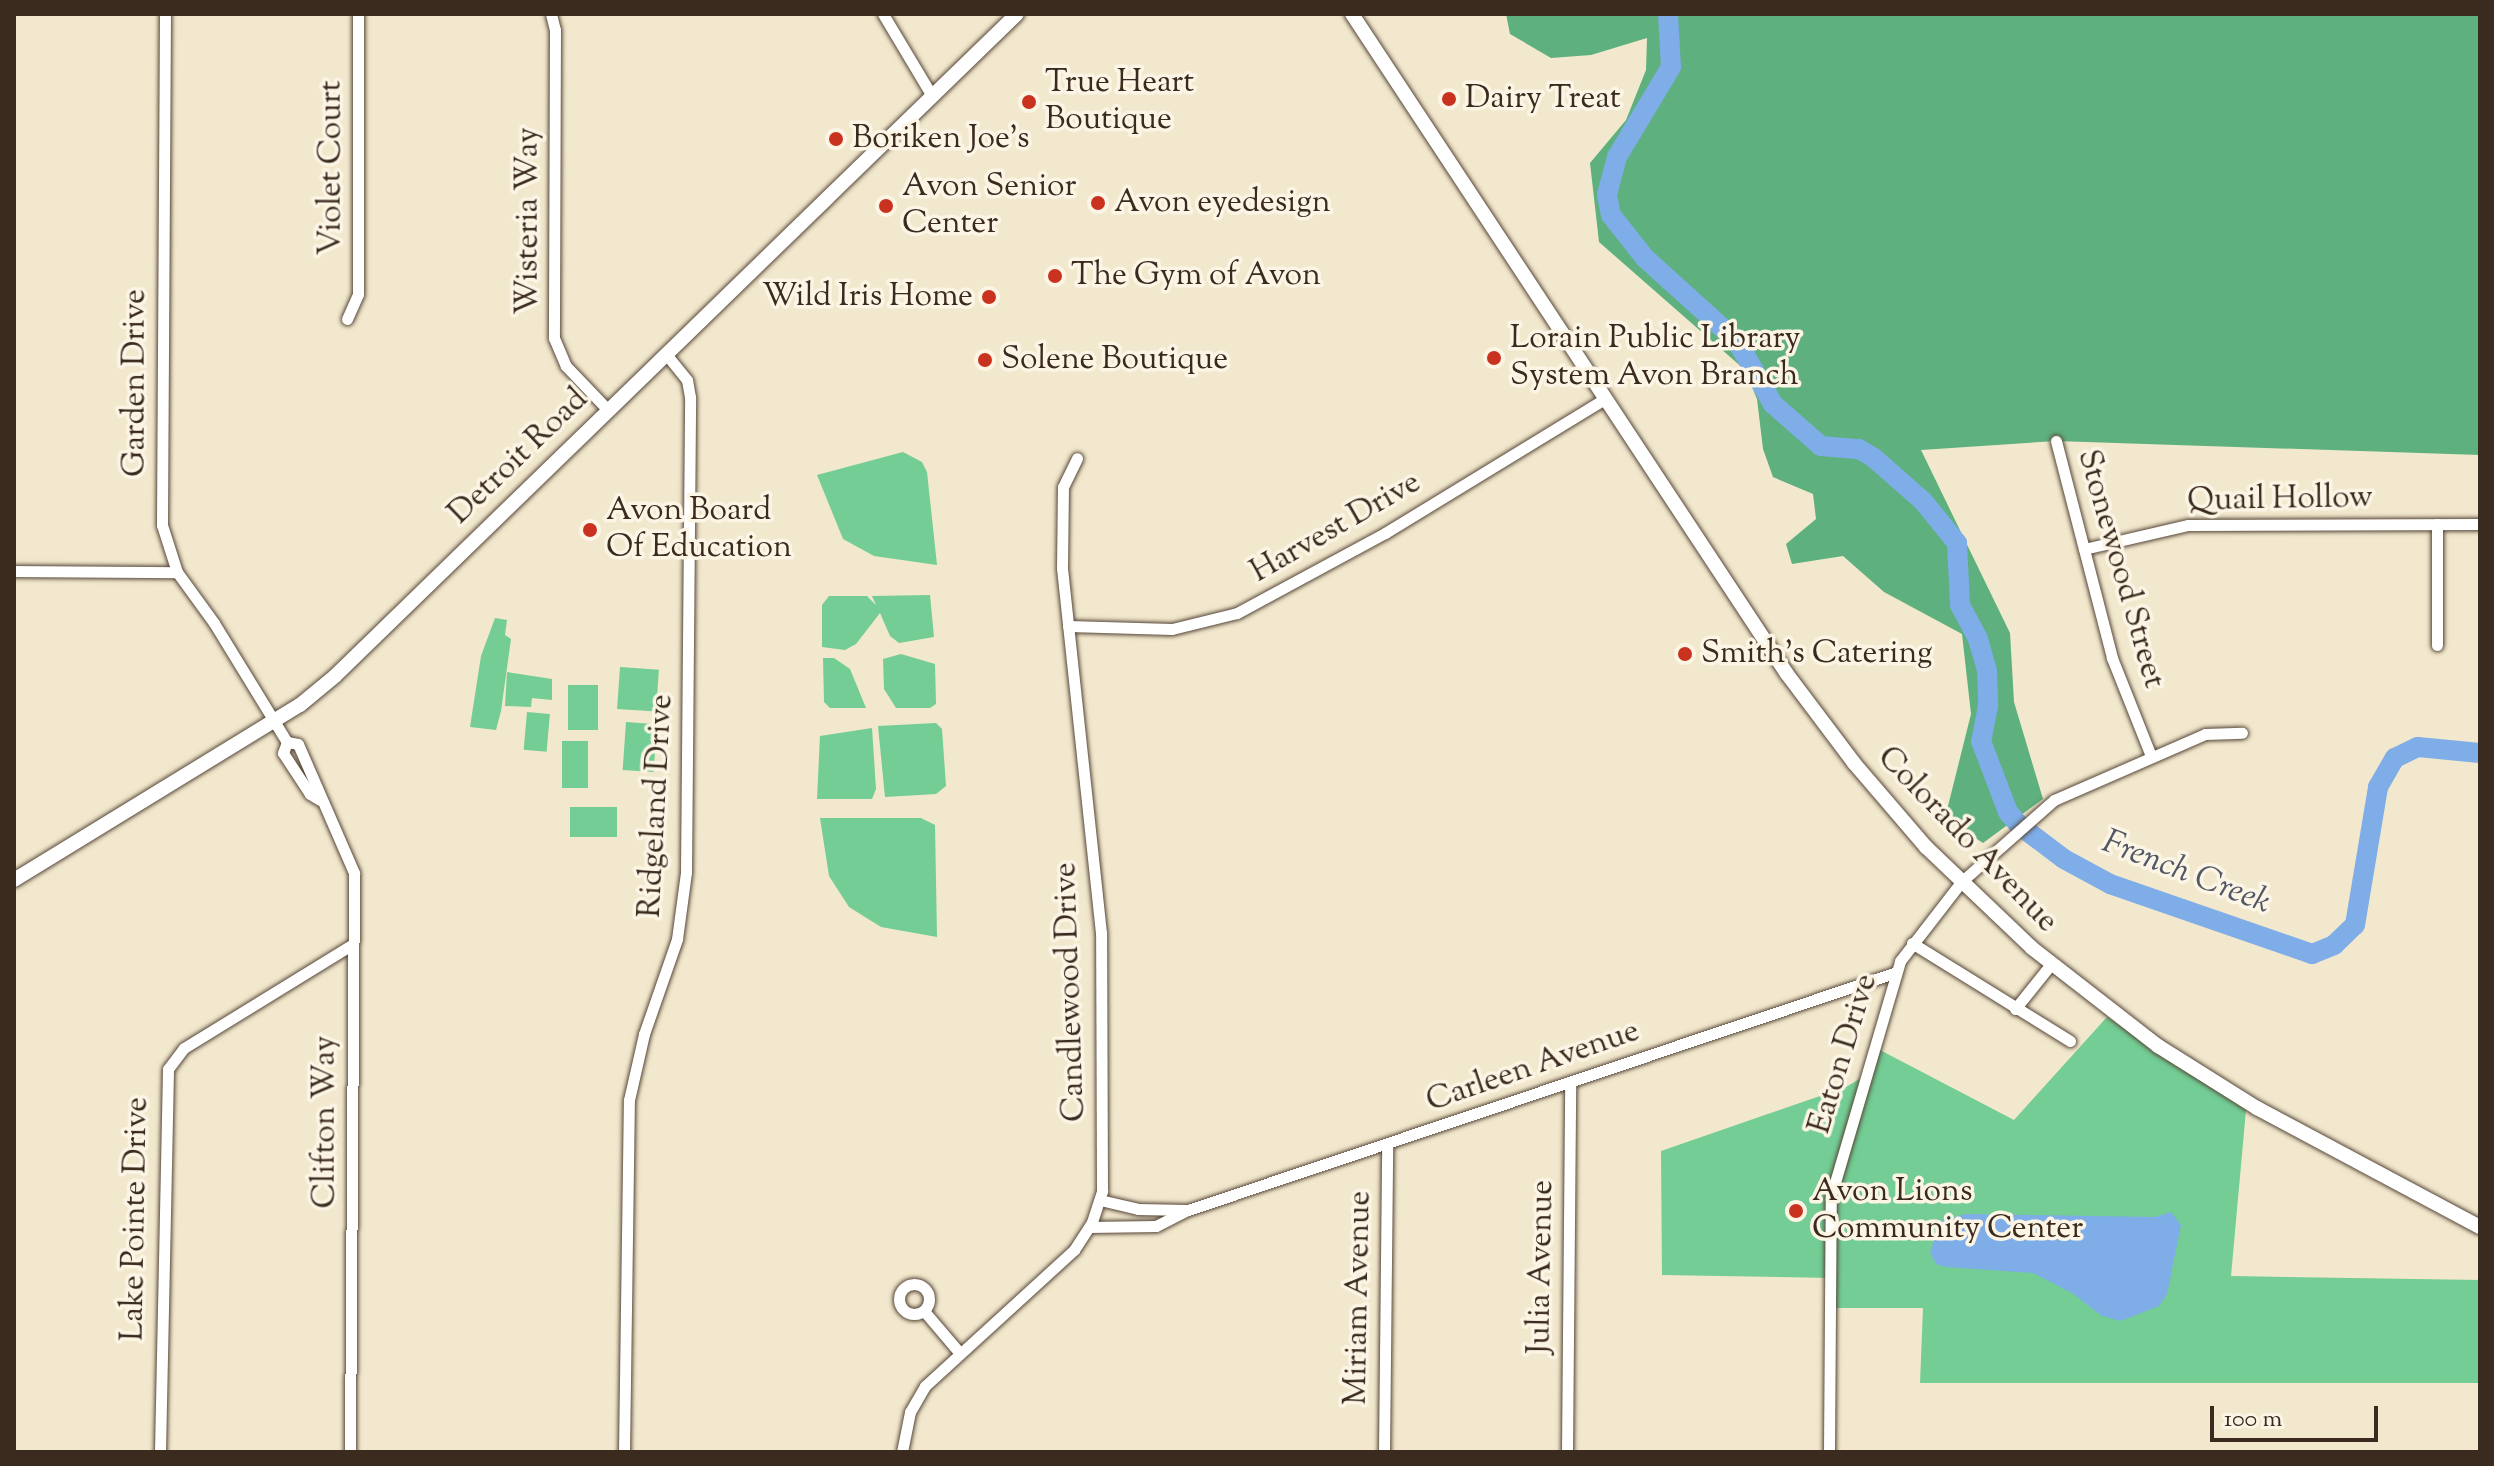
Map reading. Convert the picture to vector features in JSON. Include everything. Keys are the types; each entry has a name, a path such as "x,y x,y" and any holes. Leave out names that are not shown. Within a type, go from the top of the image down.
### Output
{"main road":[{"name":"Detroit Road","path":"14,880 274,721 335,676 1017,14"},
{"name":"Colorado Avenue","path":"1352,14 1807,702 1887,805 1961,882 2051,964 2200,1073 2480,1227"}],"street":[{"name":"Garden Drive","path":"165,14 162,525 177,572 274,721"},
{"name":"Violet Court","path":"347,319 358,294 358,14"},
{"name":"Wisteria Way","path":"551,14 555,30 554,338 566,366 608,410"},
{"path":"883,14 932,96"},
{"name":"Ridgeland Drive","path":"624,1452 628,1111 644,1034 677,939 686,872 690,407 687,380 666,354"},
{"name":"Harvest Drive","path":"1068,626 1172,629 1237,613 1385,533 1606,398"},
{"name":"Stonewood Street","path":"2056,441 2114,664 2151,756"},
{"name":"Candlewood Drive","path":"902,1452 919,1394 958,1351 1067,1259 1089,1227 1100,1200 1102,943 1068,626 1062,501 1067,472 1077,458"},
{"path":"2437,524 2437,645"},
{"name":"Quail Hollow","path":"2084,549 2188,525 2480,524"},
{"path":"14,571 177,572"},
{"name":"Clifton Way","path":"274,721 287,742 298,744 321,789 320,800 351,860 350,1452"},
{"name":"Eaton Drive","path":"1829,1452 1831,1196 1894,973 1912,943 1961,882 2034,815 2067,792 2212,732 2242,733"},
{"path":"1912,943 2070,1041"},
{"name":"Lake Pointe Drive","path":"160,1452 168,1069 184,1048 353,944"},
{"path":"2015,1009 2051,964"},
{"name":"Carleen Avenue","path":"1089,1227 1147,1228 1188,1210 1894,973"},
{"name":"Julia Avenue","path":"1567,1452 1570,1082"},
{"name":"Miriam Avenue","path":"1384,1452 1387,1144"},
{"name":"Carleen Avenue","path":"1100,1200 1138,1209 1188,1210"},
{"path":"924,1311 958,1351"}],"green space":[{"path":"1506,14 2480,14 2480,455 2056,441 1921,450 2010,633 2014,702 2043,799 1983,843 1945,818 1971,714 1962,634 1884,592 1843,556 1792,564 1786,544 1816,519 1813,494 1773,477 1763,449 1757,399 1745,370 1599,242 1590,163 1626,120 1646,70 1647,38 1591,55 1551,58 1510,34"},
{"path":"903,452 922,462 927,472 937,565 874,556 843,539 817,475"},
{"path":"930,595 934,637 899,643 890,636 880,613 856,644 845,650 822,647 822,605 829,596 867,596 876,605 872,596"},
{"path":"495,618 507,620 505,635 511,639 496,730 470,727 481,656"},
{"path":"901,654 935,664 936,704 930,708 896,708 884,689 883,659"},
{"path":"823,658 834,658 850,669 866,708 830,708 824,702"},
{"path":"620,667 659,670 656,712 617,709"},
{"path":"507,672 552,679 552,700 532,698 531,707 505,706"},
{"path":"568,685 598,685 598,730 568,730"},
{"path":"527,712 550,714 547,752 524,750"},
{"path":"626,722 657,724 654,772 623,770"},
{"path":"936,723 942,729 946,786 936,794 885,797 878,726"},
{"path":"872,728 876,789 872,799 817,799 820,736"},
{"path":"562,741 588,741 588,788 562,788"},
{"path":"570,807 617,807 617,837 570,837"},
{"path":"820,818 921,818 935,825 937,937 881,927 849,907 829,876"},
{"path":"2107,1017 2246,1110 2231,1276 2480,1280 2480,1383 1920,1383 1923,1308 1834,1308 1834,1278 1662,1275 1661,1151 1846,1087 1871,1072 1878,1049 2014,1120"}],"water":[{"path":"2171,1212 2181,1225 2167,1294 2159,1306 2121,1321 2102,1316 2072,1293 2033,1273 1946,1267 1936,1264 1930,1253 1940,1221 1966,1214 2155,1217"}],"waterway":[{"name":"French Creek","path":"1668,14 1671,67 1617,157 1607,195 1611,215 1645,258 1737,341 1773,404 1821,446 1859,449 1874,458 1923,501 1957,543 1960,605 1978,639 1987,671 1988,706 1981,741 2008,812 2019,825 2064,859 2110,884 2312,954 2334,945 2355,925 2378,787 2395,758 2418,747 2480,753"}],"place":[{"name":"Dairy Treat","path":"1449,99"},
{"name":"True Heart Boutique","path":"1029,102"},
{"name":"Boriken Joe's","path":"836,139"},
{"name":"Avon eyedesign","path":"1098,203"},
{"name":"Avon Senior Center","path":"886,206"},
{"name":"The Gym of Avon","path":"1055,276"},
{"name":"Wild Iris Home","path":"989,297"},
{"name":"Lorain Public Library System Avon Branch","path":"1494,358"},
{"name":"Solene Boutique","path":"985,360"},
{"name":"Avon Board Of Education","path":"590,530"},
{"name":"Smith's Catering","path":"1685,654"},
{"name":"Avon Lions Community Center","path":"1796,1211"}]}
